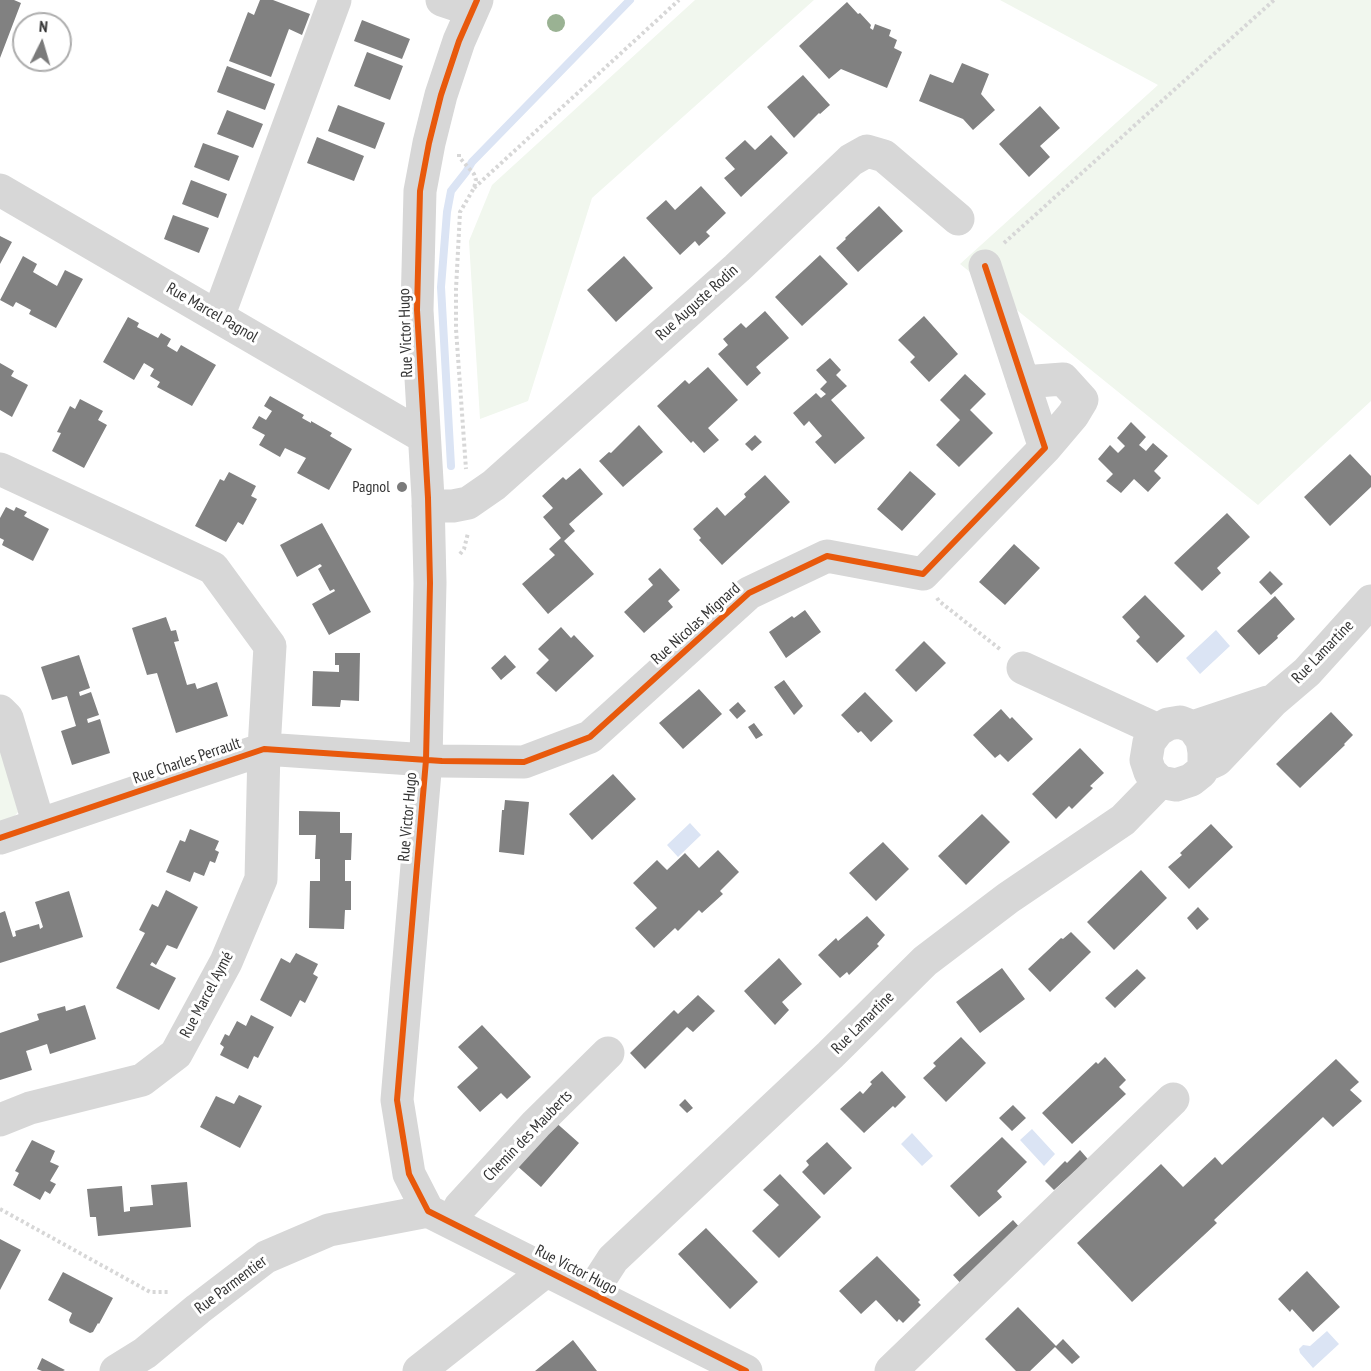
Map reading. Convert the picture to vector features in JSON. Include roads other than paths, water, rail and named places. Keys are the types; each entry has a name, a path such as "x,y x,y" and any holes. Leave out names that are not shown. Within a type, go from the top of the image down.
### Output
{"street":[{"path":"218,317 335,0"},
{"name":"Rue Victor Hugo","path":"464,3 459,41 441,94 420,191 417,310 428,506 444,558 430,583 426,760 397,1100 409,1174 440,1216 746,1371"},
{"name":"Rue Auguste Rodin","path":"428,506 453,506 468,503 494,486 737,268 851,160 867,152 884,156 958,219"},
{"name":"Rue Marcel Pagnol","path":"0,190 424,437"},
{"path":"986,269 1046,448"},
{"path":"1023,382 1063,379 1082,400 1046,448"},
{"name":"Rue Nicolas Mignard","path":"426,760 524,762 590,737 749,593 827,556 923,574 1046,448"},
{"name":"Rue Charles Perrault","path":"0,469 213,568 270,646 264,749"},
{"name":"Rue Lamartine","path":"1204,766 1217,760 1273,701 1307,672 1371,601"},
{"path":"1023,668 1158,730"},
{"name":"Rue Lamartine","path":"1193,727 1273,701"},
{"path":"0,711 7,718 39,825"},
{"path":"1180,722 1193,727 1202,740 1204,766 1201,772 1191,780 1176,785 1160,782 1150,772 1146,760 1149,742 1158,730 1168,724 1180,722"},
{"name":"Rue Charles Perrault","path":"0,838 264,749 426,760"},
{"name":"Rue Marcel Aymé","path":"0,1120 30,1108 142,1080 176,1054 226,962 261,879 264,749"},
{"name":"Rue Lamartine","path":"591,1293 613,1259 822,1063 925,961 1008,898 1123,820 1160,782"},
{"name":"Chemin des Mauberts","path":"440,1216 460,1207 529,1132 608,1053"},
{"path":"891,1371 1173,1099"},
{"name":"Rue Parmentier","path":"117,1371 145,1353 198,1309 267,1257 329,1230 440,1216"},
{"path":"418,1371 547,1270"}],"water":[{"path":"1216,630 1230,646 1200,674 1186,658"},
{"path":"690,823 701,835 678,857 667,845"},
{"path":"1032,1129 1055,1154 1044,1166 1020,1140"},
{"path":"912,1133 933,1156 922,1166 901,1144"},
{"path":"1327,1331 1339,1344 1313,1368 1299,1349 1303,1345 1310,1346"}],"waterway":[{"path":"451,466 441,287 447,212 451,191 472,162 630,0"}],"place":[{"name":"Pagnol","path":"402,487"}]}
